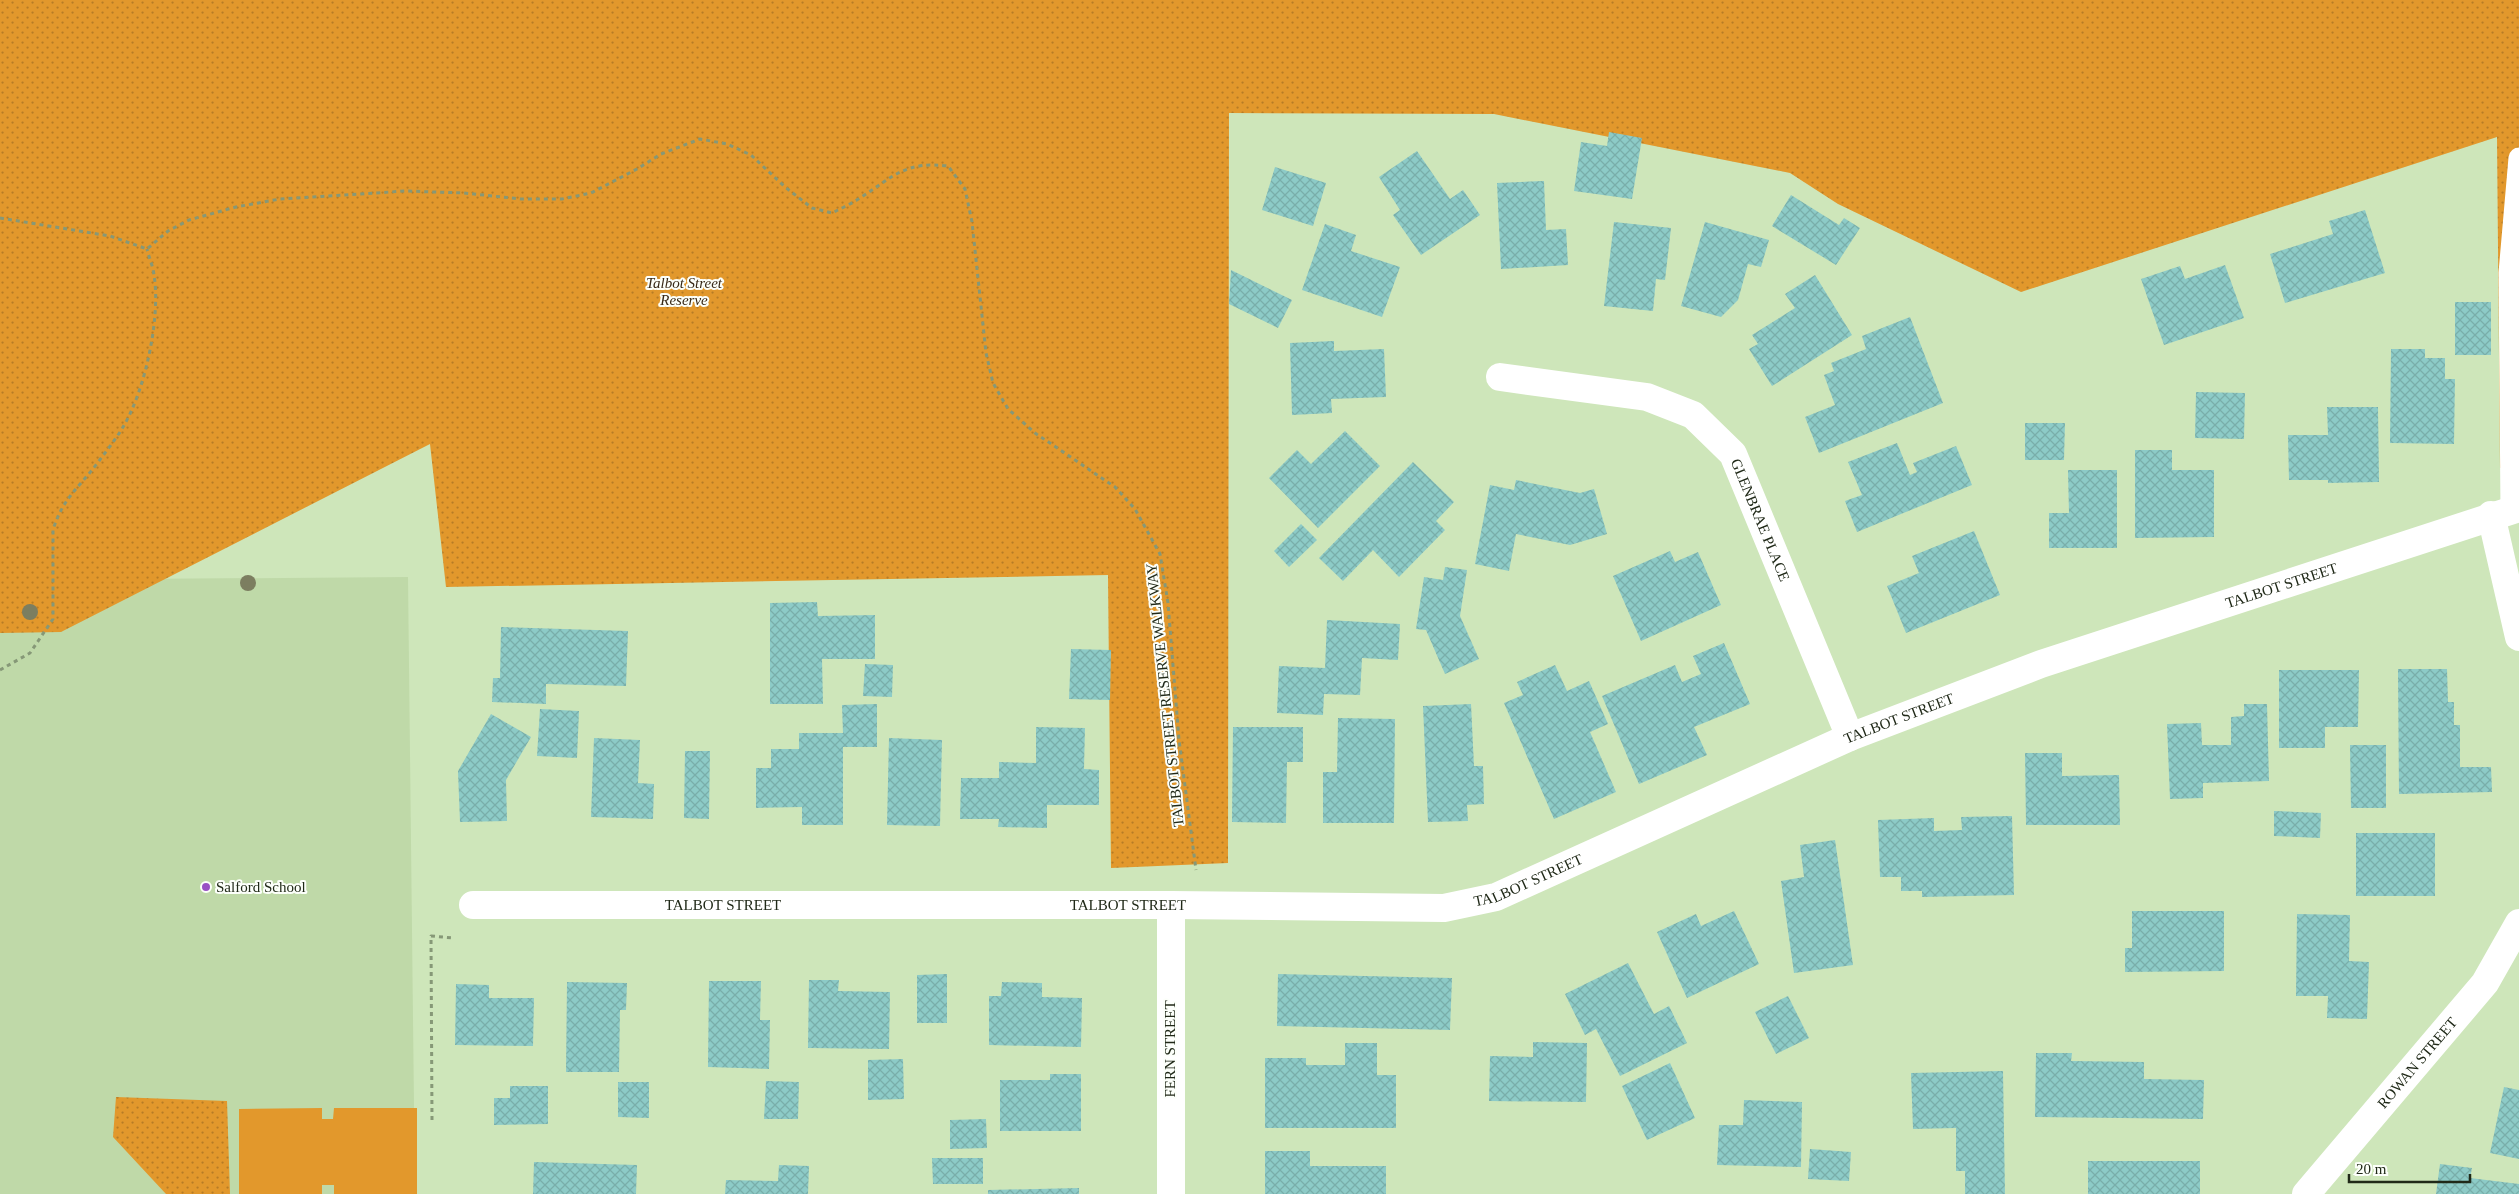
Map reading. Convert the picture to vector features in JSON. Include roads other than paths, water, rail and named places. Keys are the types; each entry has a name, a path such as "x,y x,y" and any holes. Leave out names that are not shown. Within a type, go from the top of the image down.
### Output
{"street":[{"name":"GLENBRAE PLACE","path":"1500,377 1647,397 1693,415 1733,454 1850,737"},
{"path":"2507,511 2519,637"},
{"name":"TALBOT STREET","path":"473,905 1200,905 1444,908 1496,897 1850,737 2041,664 2507,511"},
{"name":"FERN STREET","path":"1171,905 1171,1194"},
{"name":"ROWAN STREET","path":"2306,1194 2484,983 2519,922"}],"lane":[{"path":"2507,511 2509,273 2518,158"}],"place":[{"name":"Salford School","path":"206,887"}],"park label":[{"name":"Talbot Street Reserve","path":"684,292"}]}
